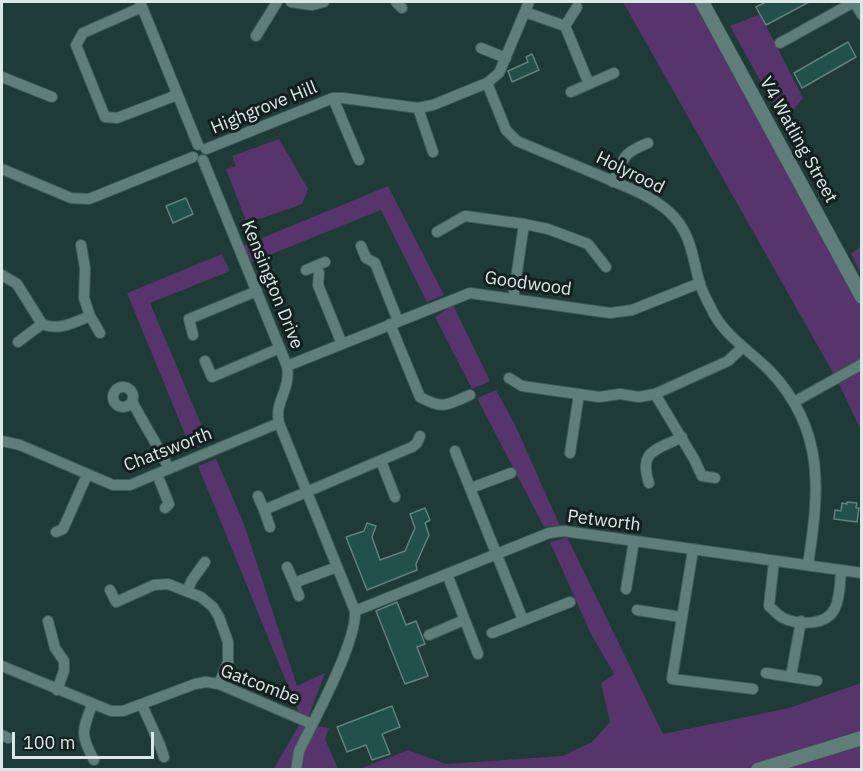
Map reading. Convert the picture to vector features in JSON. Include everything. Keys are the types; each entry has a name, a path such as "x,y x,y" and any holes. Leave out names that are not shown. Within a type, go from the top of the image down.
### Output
{"street":[{"path":"256,36 277,2"},
{"path":"291,2 312,5 324,2"},
{"path":"780,43 854,2 861,15"},
{"path":"2,169 72,198 89,199 207,154 177,94 141,4 83,33 76,45 105,117 117,118 177,94"},
{"name":"V4 Watling Street","path":"704,6 861,297"},
{"path":"488,83 499,73 527,7 566,26 589,84"},
{"path":"566,26 577,7"},
{"path":"481,48 506,58"},
{"path":"571,92 614,74"},
{"path":"2,77 52,97"},
{"name":"Highgrove Hill","path":"202,147 333,98 418,108 433,105 488,83"},
{"name":"Holyrood","path":"488,83 506,130 517,141 654,200 675,218 687,235 700,283 715,316 771,373 794,402 813,450 816,513 808,565"},
{"path":"333,98 359,160"},
{"path":"418,108 432,152"},
{"path":"613,182 625,155 632,149 648,143"},
{"name":"Kensington Drive","path":"198,159 257,291 287,366 289,379 276,412 279,423 355,611"},
{"path":"437,232 465,216 524,224 548,229 588,244 606,267"},
{"path":"513,299 524,224"},
{"path":"81,245 85,268 84,298 90,316 100,333"},
{"path":"361,246 366,258 375,263 420,397 434,405 442,406 471,395"},
{"path":"315,266 319,273 318,285 342,344"},
{"path":"2,274 16,284 42,324 50,327 63,327 90,316"},
{"name":"Goodwood","path":"287,366 470,293 610,313 632,310 700,283"},
{"path":"193,335 189,319 257,291"},
{"path":"18,342 42,324"},
{"path":"509,378 522,386 599,397 620,394 639,397 655,394 728,361 743,347"},
{"path":"205,361 212,377 280,348"},
{"path":"794,402 861,364"},
{"path":"570,453 579,394"},
{"path":"655,394 682,437 702,476 715,478"},
{"path":"132,402 144,426 159,447 169,469"},
{"name":"Chatsworth","path":"2,441 20,445 113,485 130,485 279,423"},
{"path":"264,510 411,447 417,443 420,436"},
{"path":"649,483 645,461 651,453 682,437"},
{"path":"455,451 523,620"},
{"path":"381,461 395,497"},
{"path":"471,488 512,473"},
{"path":"157,474 170,506"},
{"path":"63,532 87,475"},
{"path":"258,496 270,527"},
{"name":"Petworth","path":"355,611 549,533 564,531 861,573"},
{"path":"626,589 634,542"},
{"path":"693,550 672,679 753,689"},
{"path":"774,561 769,606 784,619 813,623 825,619 836,607 842,571"},
{"path":"187,591 205,562"},
{"path":"287,567 299,596"},
{"path":"294,583 337,567"},
{"path":"447,574 478,654"},
{"path":"110,590 116,602 154,585 168,584 201,597 213,607 228,642 228,662 219,684"},
{"path":"492,633 570,602"},
{"path":"637,610 681,617"},
{"path":"296,770 300,751 348,646 356,623 355,611"},
{"path":"429,635 464,620"},
{"path":"48,621 55,648 64,661 64,671 57,690"},
{"path":"791,676 801,621"},
{"name":"Gatcombe","path":"2,666 111,711 123,711 206,682 219,684 312,724"},
{"path":"766,673 817,681"},
{"path":"92,705 83,728 86,746 94,760"},
{"path":"142,705 164,758"},
{"path":"758,770 861,738"}],"shaded area":[{"path":"623,2 696,2 701,14 775,135 861,297 861,430 836,378"},
{"path":"760,14 803,98 783,122 730,26"},
{"path":"279,139 308,189 302,204 263,218 246,221 226,169 236,166 232,156"},
{"path":"388,186 444,295 427,302 381,210 252,262 243,246"},
{"path":"861,246 861,273 851,254"},
{"path":"222,254 230,271 150,303 209,443 191,449 127,293"},
{"path":"453,305 490,381 472,389 435,317"},
{"path":"496,390 516,427 560,526 544,527 477,398"},
{"path":"216,459 244,524 297,686 325,673 308,718 299,713 198,466"},
{"path":"567,537 663,734 789,708 861,683 861,769 357,770 408,750 446,764 562,756 592,742 610,722 601,683 614,674 591,634 550,542"},
{"path":"302,720 312,725 329,728 325,739 338,769 273,770"}],"building":[{"path":"766,2 809,2 766,25 756,7"},
{"path":"848,42 856,57 802,88 794,73"},
{"path":"532,54 539,70 512,82 508,71 528,62 526,57"},
{"path":"186,198 193,214 173,223 166,206"},
{"path":"847,502 857,503 856,508 859,508 857,522 834,519 835,510 841,511 842,503 847,504"},
{"path":"425,508 430,520 425,523 429,535 416,564 417,570 367,590 346,537 364,531 367,523 376,526 372,537 380,560 405,551 415,528 410,514"},
{"path":"397,602 406,625 416,621 425,644 417,647 428,676 405,684 376,611"},
{"path":"392,706 400,727 382,734 390,754 372,760 366,745 347,752 337,727"}]}
